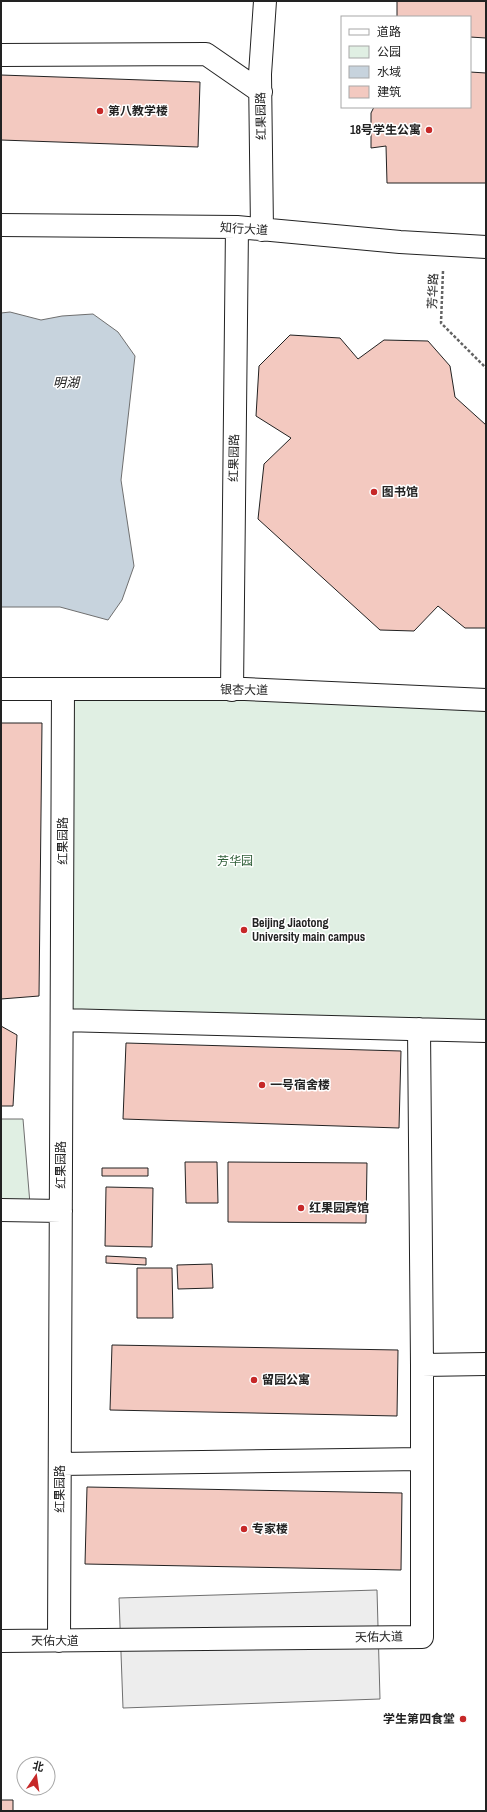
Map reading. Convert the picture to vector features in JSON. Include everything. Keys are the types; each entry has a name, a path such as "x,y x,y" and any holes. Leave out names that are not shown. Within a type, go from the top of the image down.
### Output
{"street":[{"name":"红果园路","path":"262,230 260,74 265,1"},
{"path":"1,55 206,54 261,92"},
{"name":"知行大道","path":"1,225 237,227 443,245 486,247"},
{"name":"红果园路","path":"232,690 237,227"},
{"name":"红果园路","path":"59,1641 63,688"},
{"name":"银杏大道","path":"1,689 63,688 232,690 486,700"},
{"path":"62,1020 486,1031"},
{"name":"天佑大道","path":"1,1641 422,1637 422,1365 419,1029"},
{"path":"1,1210 61,1211"},
{"path":"422,1365 486,1364"},
{"path":"60,1464 422,1459"}],"path":[{"name":"芳华路","path":"443,245 441,322 486,368"}],"green space":[{"name":"芳华园","path":"72,688 486,711 486,1030 72,1020"},
{"path":"1,1119 23,1119 30,1204 1,1203"}],"shaded area":[{"path":"377,1590 380,1699 123,1708 119,1598"}],"water":[{"name":"明湖","path":"10,312 41,320 62,316 93,314 118,332 135,356 121,480 134,566 122,600 108,620 60,607 1,607 1,313"}],"building":[{"path":"397,1 486,1 486,38 471,37 471,16 397,16"},
{"name":"18号学生公寓","path":"471,72 486,73 486,183 387,183 386,146 371,148 371,113 374,108 471,108"},
{"name":"第八教学楼","path":"1,75 200,82 198,147 1,140"},
{"name":"图书馆","path":"290,335 340,338 358,359 384,340 428,341 450,366 455,397 486,425 486,628 465,628 438,606 414,631 380,630 258,519 264,464 291,438 256,416 259,366"},
{"path":"1,723 42,723 39,996 1,999"},
{"path":"1,1026 17,1035 13,1106 1,1106"},
{"name":"一号宿舍楼","path":"126,1043 401,1051 399,1128 123,1119"},
{"path":"185,1162 217,1162 218,1203 186,1203"},
{"path":"228,1162 367,1163 366,1223 228,1222"},
{"path":"102,1168 148,1168 148,1176 102,1176"},
{"path":"106,1187 153,1188 152,1247 105,1246"},
{"path":"106,1256 146,1258 146,1265 106,1263"},
{"path":"212,1264 213,1288 178,1289 177,1265"},
{"path":"137,1268 172,1268 173,1318 137,1318"},
{"name":"留园公寓","path":"112,1345 398,1350 397,1416 110,1410"},
{"name":"专家楼","path":"87,1487 402,1493 401,1570 85,1564"},
{"path":"1,1800 13,1800 13,1811 1,1811"}],"place":[{"name":"第八教学楼","path":"100,111"},
{"name":"18号学生公寓","path":"429,130"},
{"name":"图书馆","path":"374,492"},
{"name":"Beijing Jiaotong University main campus","path":"244,930"},
{"name":"一号宿舍楼","path":"262,1085"},
{"name":"红果园宾馆","path":"301,1208"},
{"name":"留园公寓","path":"254,1380"},
{"name":"专家楼","path":"244,1529"},
{"name":"学生第四食堂","path":"463,1719"}]}
